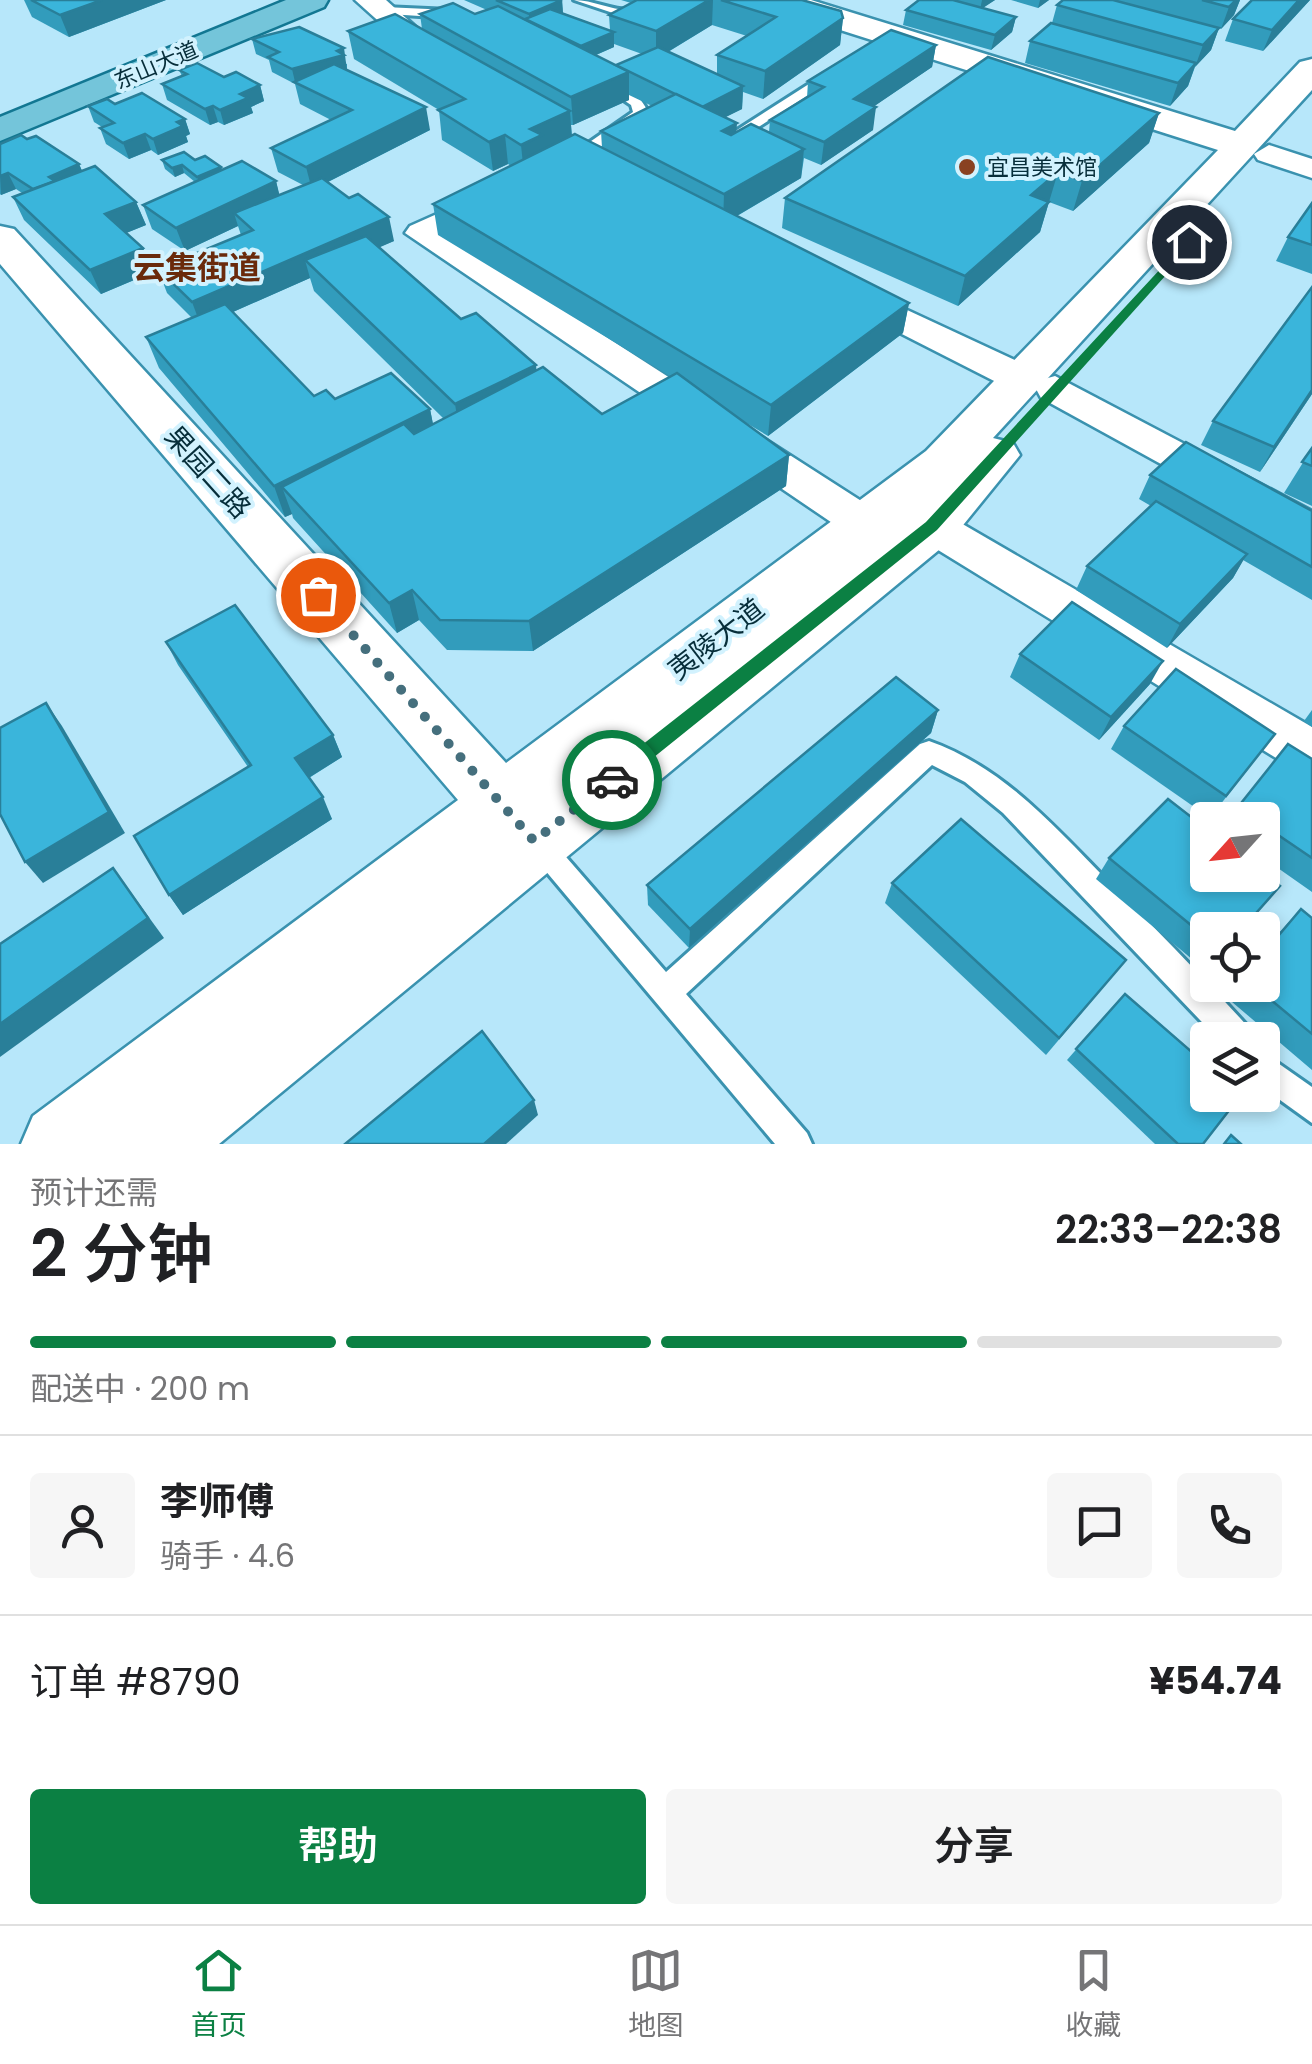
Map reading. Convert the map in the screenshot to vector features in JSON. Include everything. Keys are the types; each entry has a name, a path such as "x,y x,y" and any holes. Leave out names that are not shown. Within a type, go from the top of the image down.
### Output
{"main road":[{"name":"东山大道","path":"0,98 244,0"},
{"name":"东山大道","path":"0,130 313,0"},
{"path":"778,0 883,41 1275,156"},
{"name":"夷陵大道","path":"1275,156 1312,69"},
{"name":"夷陵大道","path":"157,1144 519,822 865,524 944,463 1036,383 1275,156 1312,104"},
{"name":"果园二路","path":"0,238 519,822"},
{"name":"夷陵大道","path":"62,1144 932,526 1036,383"}],"street":[{"path":"378,5 413,42 455,68"},
{"path":"610,175 570,143 534,179 422,233 865,524"},
{"path":"816,277 1036,383 1312,531"},
{"path":"932,526 1312,753"}],"lane":[{"path":"580,0 631,15 669,0"},
{"path":"378,5 429,16 472,13"},
{"path":"741,132 841,67"},
{"path":"570,143 641,113 638,103 614,90 588,68"},
{"path":"665,993 929,752 962,764 1007,797 1223,1022"},
{"path":"519,822 796,1144"},
{"path":"1280,1081 1312,1107"}],"building":[{"path":"31,0 102,0 60,15"},
{"path":"496,0 562,0 529,14"},
{"path":"637,0 709,0 656,31 609,15"},
{"path":"721,0 802,0 841,11 843,18 765,71 717,55 776,17"},
{"path":"919,0 953,0 1016,17 995,35 906,10"},
{"path":"1063,0 1113,0 1219,28 1203,45 1057,5"},
{"path":"1202,0 1236,0 1229,7"},
{"path":"1252,0 1299,0 1272,30 1233,19"},
{"path":"453,3 475,14 498,6 629,72 571,97 420,14"},
{"path":"550,9 614,32 581,46 525,19"},
{"path":"395,14 570,111 530,129 542,135 521,145 505,135 489,142 438,110 465,99 348,31"},
{"path":"1051,23 1196,63 1178,83 1030,41"},
{"path":"299,27 344,48 337,51 344,55 292,69 268,57 279,52 252,39"},
{"path":"891,30 936,45 854,99 876,107 824,142 770,120 824,87 808,81"},
{"path":"658,47 743,86 702,107 616,65"},
{"path":"988,57 1159,113 1082,181 1058,172 1031,195 1049,202 965,276 785,198"},
{"path":"197,63 224,77 236,72 260,85 240,94 248,98 220,110 213,106 205,109 162,84 187,74 179,70"},
{"path":"334,64 426,107 306,167 271,148 352,110 294,82"},
{"path":"142,93 185,119 177,122 183,126 153,139 145,134 123,143 100,128 114,123 88,106 107,99 115,104"},
{"path":"676,94 737,123 722,131 731,135 751,124 804,149 724,194 601,131"},
{"path":"575,134 909,303 771,405 433,204"},
{"path":"21,135 27,139 36,136 79,164 49,177 55,181 33,189 8,173 0,176 0,144"},
{"path":"184,152 195,160 205,156 221,167 197,177 182,165 172,168 162,160"},
{"path":"242,161 276,181 176,228 143,205"},
{"path":"95,166 136,202 105,214 143,248 90,270 13,197"},
{"path":"322,178 349,198 358,194 389,217 192,302 158,269 253,230 234,213"},
{"path":"1312,203 1312,245 1288,237"},
{"path":"366,236 461,319 476,313 536,365 455,404 305,260"},
{"path":"1312,287 1312,390 1274,447 1213,421"},
{"path":"225,304 314,396 326,390 335,399 391,373 430,409 274,486 146,337"},
{"path":"543,367 602,414 677,373 789,455 529,621 440,620 412,590 389,603 282,487 404,424 414,434"},
{"path":"1186,442 1312,511 1312,567 1150,475"},
{"path":"1312,448 1312,466 1302,462"},
{"path":"1156,501 1247,554 1180,624 1087,566"},
{"path":"1072,602 1163,661 1111,717 1020,654"},
{"path":"235,605 333,735 295,758 323,797 169,895 134,836 251,765 166,642"},
{"path":"1176,669 1275,734 1226,796 1124,726"},
{"path":"896,677 938,710 690,929 647,885"},
{"path":"46,703 109,812 25,862 0,814 0,728"},
{"path":"1288,744 1312,759 1312,858 1280,836 1280,802 1242,802"},
{"path":"1168,799 1190,816 1190,892 1275,892 1257,912 1190,912 1190,924 1109,858"},
{"path":"961,819 1126,960 1059,1038 892,883"},
{"path":"113,868 148,918 0,1024 0,944"},
{"path":"1301,909 1312,918 1312,1034 1273,1002 1280,1002 1280,934"},
{"path":"1125,994 1190,1050 1190,1112 1228,1112 1203,1144 1178,1144 1076,1049"},
{"path":"482,1031 534,1100 484,1144 345,1144"},
{"path":"1231,1135 1241,1144 1224,1144"}],"way so far":[{"path":"318,595 534,841 612,780"}],"place":[{"name":"宜昌美术馆","path":"967,167"}],"district":[{"name":"云集街道","path":"197,268"}],"route":[{"path":"612,780 932,526 1189,242"}]}
